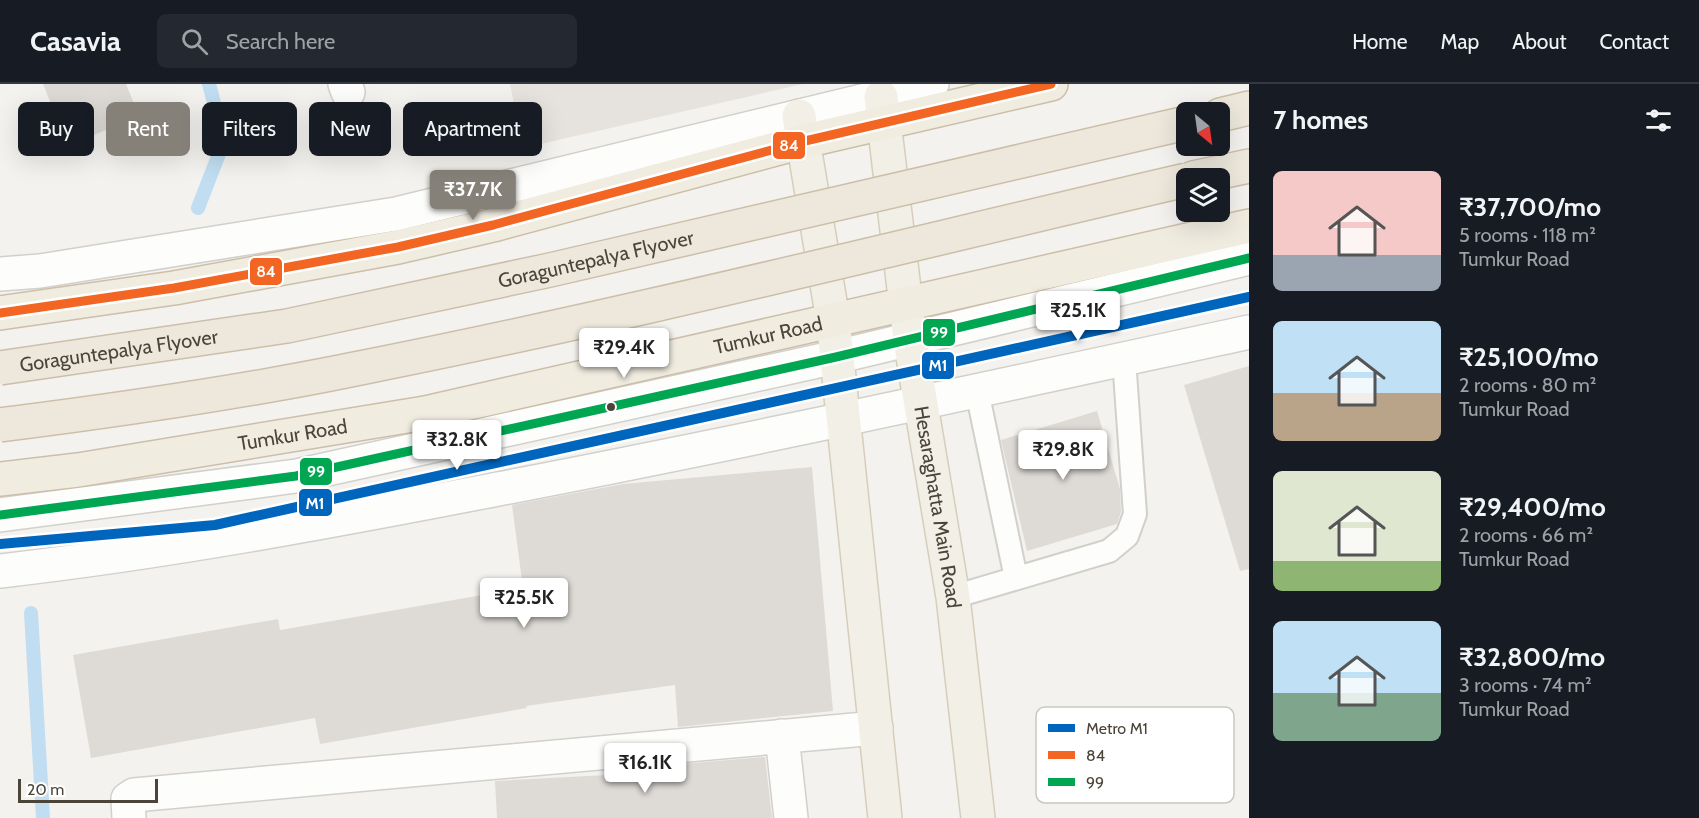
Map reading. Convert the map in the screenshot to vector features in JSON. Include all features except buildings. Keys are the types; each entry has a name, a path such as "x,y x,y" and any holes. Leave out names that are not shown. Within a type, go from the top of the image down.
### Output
{"highway":[{"path":"0,313 174,288 398,247 493,225 802,129 884,111 1051,84"},
{"path":"1230,113 1249,108"},
{"name":"Goraguntepalya Flyover","path":"0,368 287,326 550,270 1176,125"},
{"path":"1230,170 1249,166"},
{"path":"0,425 113,410 353,370 554,327 1176,182"},
{"name":"Tumkur Road","path":"0,479 90,468 425,413 1249,226"}],"main road":[{"name":"Hesaraghatta Main Road","path":"884,111 919,404 953,597 978,818"},
{"path":"802,129 833,320 885,818"}],"street":[{"path":"884,111 932,84"},
{"path":"0,274 40,271 396,214 802,129"},
{"path":"0,515 296,476 836,357 1249,258"},
{"path":"0,571 105,559 330,522 843,420 1249,332"},
{"path":"129,818 128,799 134,795 876,728"},
{"path":"782,736 791,818"}],"lane":[{"path":"953,597 1109,551 1127,536 1135,514 1124,359"},
{"path":"977,391 1016,578"}],"shaded area":[{"path":"510,84 803,84 542,144 542,102 514,102"}],"waterway":[{"path":"198,208 224,141 209,84"},
{"path":"31,613 43,818"}],"metro line":[{"name":"M1","path":"0,544 215,525 1249,297"}],"transit line":[{"name":"84","path":"0,313 174,288 398,247 493,225 805,141 1051,84"},
{"name":"99","path":"0,515 296,476 836,357 1249,258"}]}
